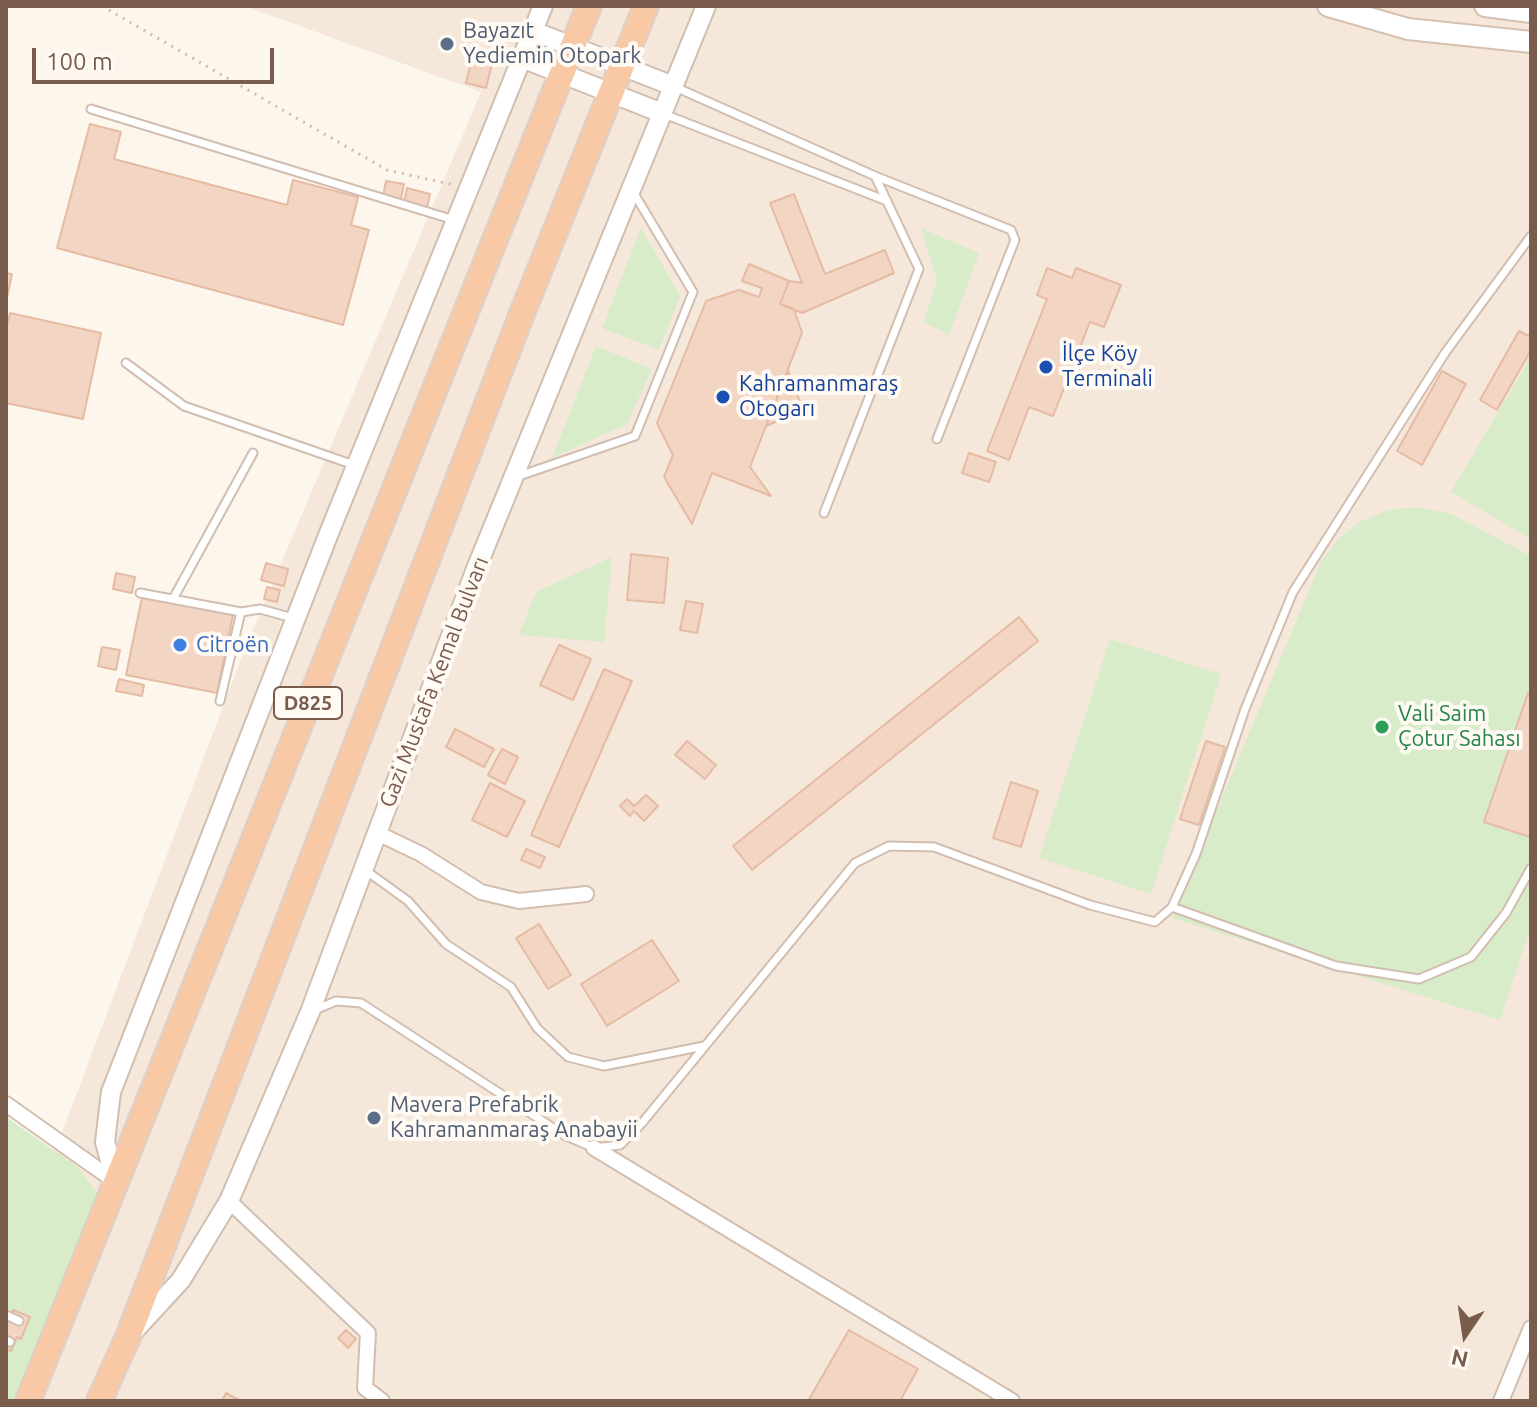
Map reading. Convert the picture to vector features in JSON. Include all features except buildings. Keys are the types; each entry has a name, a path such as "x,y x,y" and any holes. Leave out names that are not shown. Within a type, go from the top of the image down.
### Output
{"highway":[{"name":"D825","path":"28,1401 589,6"},
{"name":"Gazi Mustafa Kemal Bulvarı","path":"99,1401 128,1337 515,330 646,6"}],"main road":[{"path":"1328,6 1408,29 1531,42"},
{"path":"1485,6 1531,12"}],"street":[{"path":"116,1182 105,1142 111,1092 295,619 543,6"},
{"name":"Gazi Mustafa Kemal Bulvarı","path":"128,1337 181,1280 229,1201 310,1012 476,569 706,6"},
{"path":"533,31 673,86"},
{"path":"522,58 662,113"},
{"path":"377,833 421,854 481,892 519,901 586,894"},
{"path":"6,1104 116,1182"},
{"path":"594,1148 1012,1401"},
{"path":"229,1201 368,1333 365,1388 382,1401"},
{"path":"1501,1401 1531,1328"}],"lane":[{"path":"673,86 875,176 1011,230 1015,240 937,439"},
{"path":"91,109 456,220"},
{"path":"662,113 887,201"},
{"path":"824,513 919,269 875,176"},
{"path":"514,477 635,436 670,350 693,292 631,188"},
{"path":"310,1012 336,1001 361,1003 564,1135 594,1148 620,1145 642,1123 855,863 889,846 934,847 1090,905 1155,922 1172,907 1196,854 1245,709 1293,592 1445,353 1531,236"},
{"path":"126,363 184,406 356,466"},
{"path":"173,599 253,453"},
{"path":"140,593 241,612 260,609 295,619"},
{"path":"220,701 241,612"},
{"path":"363,868 408,901 446,944 511,987 537,1028 568,1057 604,1066 704,1046"},
{"path":"1172,907 1336,966 1419,979 1471,957 1506,913 1531,868"},
{"path":"6,1315 19,1321"}],"path":[{"path":"102,6 387,170 469,188"}],"shaded area":[{"path":"245,6 1531,6 1531,1401 6,1401 6,1141 47,1172 244,651 481,92"}],"green space":[{"path":"641,228 680,296 659,350 602,328"},
{"path":"921,228 979,253 949,335 924,322 937,280"},
{"path":"596,346 652,369 627,424 552,458"},
{"path":"1531,357 1531,539 1451,492"},
{"path":"1405,508 1451,514 1531,556 1531,926 1500,1020 1172,918 1321,562 1338,539 1361,521 1389,510"},
{"path":"612,557 604,642 519,635 536,592"},
{"path":"1110,639 1221,674 1151,894 1039,858"},
{"path":"6,1117 78,1167 102,1200 24,1401 6,1401"}],"place":[{"name":"Bayazıt Yediemin Otopark","path":"447,44"},
{"name":"İlçe Köy Terminali","path":"1046,367"},
{"name":"Kahramanmaraş Otogarı","path":"723,397"},
{"name":"Citroën","path":"180,645"},
{"name":"Vali Saim Çotur Sahası","path":"1382,727"},
{"name":"Mavera Prefabrik Kahramanmaraş Anabayii","path":"374,1118"}]}
